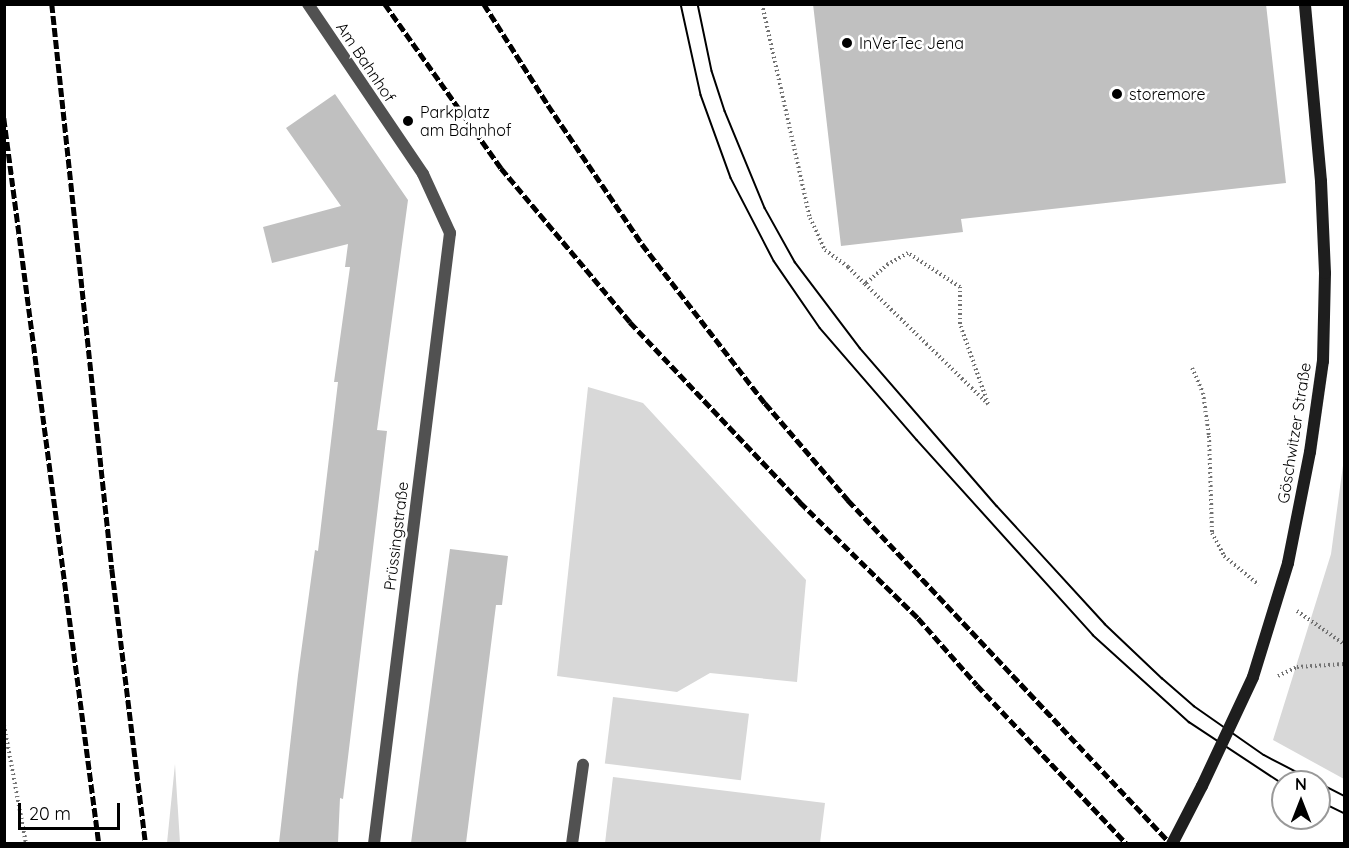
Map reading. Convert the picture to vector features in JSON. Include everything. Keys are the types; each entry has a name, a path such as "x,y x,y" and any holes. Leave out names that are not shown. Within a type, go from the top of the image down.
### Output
{"main road":[{"name":"Göschwitzer Straße","path":"1172,843 1202,786 1252,677 1288,563 1310,452 1323,361 1324,273 1321,180 1305,4"}],"street":[{"name":"Am Bahnhof","path":"308,4 423,174 450,233"},
{"name":"Prüssingstraße","path":"374,843 450,233"},
{"path":"572,843 583,765"}],"path":[{"path":"762,4 810,218 825,250 865,284 988,404 960,324 960,287 908,253 888,264 865,284"},
{"path":"1192,368 1203,393 1209,436 1212,533 1224,556 1265,589"},
{"path":"1293,609 1344,644"},
{"path":"4,725 26,843"}],"shaded area":[{"path":"588,387 643,403 806,580 797,682 710,673 677,692 557,676"},
{"path":"1344,458 1344,779 1273,740 1331,554"},
{"path":"613,697 749,714 741,780 605,764"},
{"path":"175,764 180,843 167,843"},
{"path":"613,777 825,803 820,843 605,843"}],"building":[{"name":"storemore","path":"813,4 1266,4 1286,183 961,219 963,232 841,246"},
{"path":"335,94 408,200 377,430 387,431 343,799 340,798 338,843 279,843 298,675 315,550 318,551 338,382 334,382 350,267 345,267 348,244 272,263 263,227 341,206 286,128"},
{"path":"450,549 508,556 502,605 496,605 466,843 411,843"}],"tram line":[{"path":"681,4 701,95 731,178 774,261 820,328 917,440 1093,635 1189,722 1271,776"},
{"path":"698,4 712,71 725,111 765,208 795,262 860,348 997,506 1105,624 1194,706 1264,755 1293,770"},
{"path":"1331,789 1344,796"},
{"path":"1331,807 1344,813"}],"railway":[{"path":"52,4 112,569 146,844"},
{"path":"385,4 501,168 630,322 800,502 918,618 977,685 1127,844"},
{"path":"484,4 548,105 642,244 765,403 848,500 1171,844"},
{"path":"4,118 99,844"}],"place":[{"name":"InVerTec Jena","path":"847,43"},
{"name":"storemore","path":"1117,94"},
{"name":"Parkplatz am Bahnhof","path":"408,121"}]}
